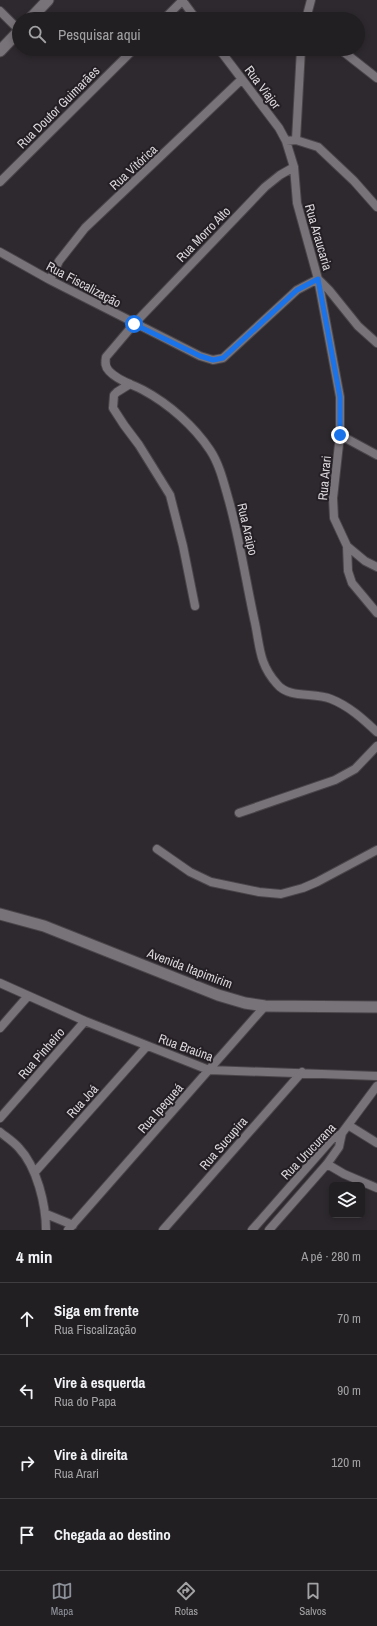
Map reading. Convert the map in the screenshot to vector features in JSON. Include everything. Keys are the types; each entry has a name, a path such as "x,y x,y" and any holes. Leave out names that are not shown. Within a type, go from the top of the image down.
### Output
{"main road":[{"path":"37,12 48,0"},
{"path":"0,50 12,38"},
{"name":"Avenida Itapimirim","path":"0,914 20,918 51,928 218,995 245,1003 264,1006 377,1007"}],"street":[{"path":"171,12 182,0 191,12"},
{"path":"308,12 311,0"},
{"path":"0,11 12,24"},
{"name":"Rua Doutor Guimarães","path":"0,182 127,56"},
{"name":"Rua Viajor","path":"224,56 279,128 286,141"},
{"path":"296,140 301,56"},
{"path":"349,56 377,78"},
{"name":"Rua Vitórica","path":"50,280 59,261 85,228 242,79"},
{"path":"286,141 296,140 318,147 354,181 377,207"},
{"name":"Rua Araucaria","path":"286,141 294,167 297,203 318,279 329,290 358,326 377,343"},
{"name":"Rua Morro Alto","path":"134,324 265,187 280,175 294,167"},
{"name":"Rua Fiscalização","path":"0,252 134,324 200,356 213,360 223,358 297,290 318,279"},
{"name":"Rua Arari","path":"318,279 340,397 340,435 333,498 334,518 347,546 365,561 377,567"},
{"name":"Rua Araipo","path":"134,324 106,357 105,363 109,371 130,384 144,390 169,406 194,431 211,451 223,478 239,536 262,662 277,684 284,691 330,698 347,707 365,720 377,732"},
{"path":"130,384 114,395 112,403 113,408 144,452 170,495 183,546 195,606"},
{"path":"340,435 377,455"},
{"path":"347,546 348,571 352,583 377,613"},
{"path":"239,813 335,780 355,769 377,746"},
{"path":"157,849 190,872 211,882 258,892 281,894 303,888 317,882 377,850"},
{"name":"Rua Braúna","path":"0,983 85,1021 209,1070 302,1072 377,1076"},
{"path":"0,1028 28,996"},
{"name":"Rua Ipequeá","path":"46,1214 70,1228 264,1006"},
{"name":"Rua Pinheiro","path":"0,1118 85,1021"},
{"name":"Rua Joá","path":"35,1172 147,1046"},
{"name":"Rua Sucupira","path":"162,1230 302,1072"},
{"name":"Rua Urucurana","path":"252,1230 331,1140 342,1133 377,1086"},
{"path":"348,1125 377,1143"},
{"path":"0,1132 20,1148 35,1172 46,1214 46,1230"},
{"name":"Rua Urucurana","path":"269,1230 327,1164 339,1148 342,1133"},
{"path":"327,1164 344,1174 377,1188"}],"route":[{"path":"134,324 200,356 213,360 223,358 297,290 318,279 340,397 340,435"}]}
